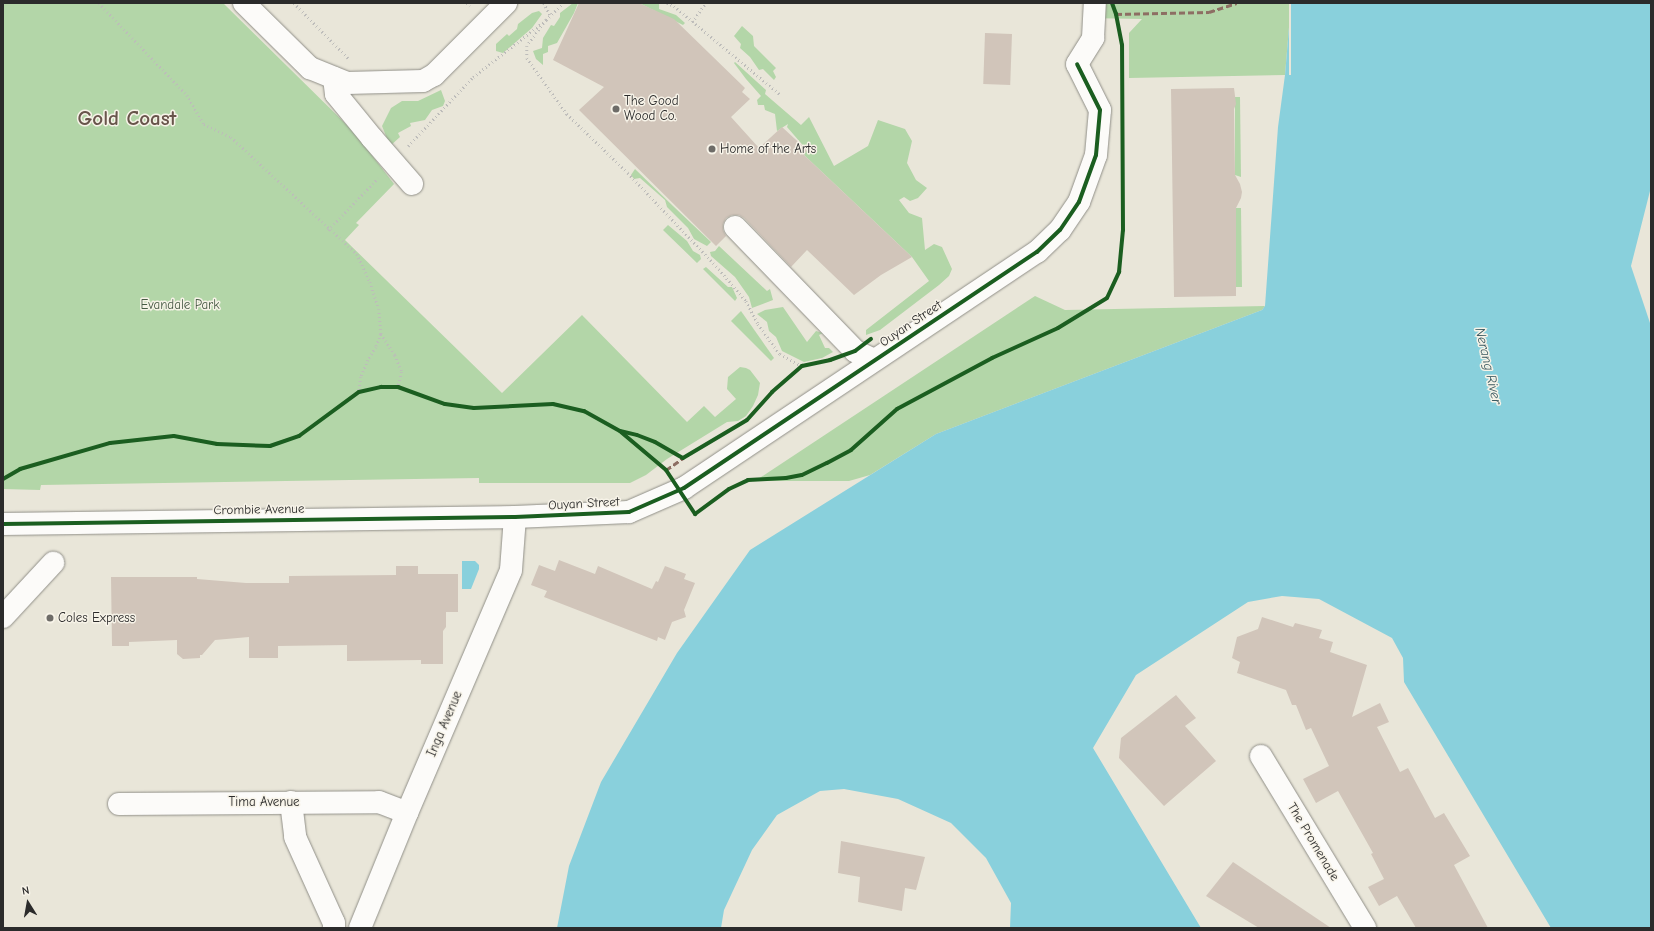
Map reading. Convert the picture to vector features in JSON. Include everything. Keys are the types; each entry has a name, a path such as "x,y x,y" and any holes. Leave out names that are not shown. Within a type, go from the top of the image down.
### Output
{"street":[{"path":"244,3 310,68 347,83 423,81 434,76 506,3"},
{"name":"Ouyan Street","path":"515,517 629,512 684,488 1036,252 1060,230 1079,202 1096,155 1100,110 1077,64 1093,38 1095,3"},
{"path":"334,78 336,94 412,184"},
{"path":"735,227 855,350 874,360"},
{"name":"Crombie Avenue","path":"3,524 515,517"},
{"name":"Inga Avenue","path":"360,928 407,813 511,570 515,517"},
{"path":"3,617 53,563"},
{"name":"The Promenade","path":"1260,756 1365,928"},
{"path":"291,802 295,837 334,923 334,928"},
{"name":"Tima Avenue","path":"119,804 379,802 407,813"}],"path":[{"path":"99,3 187,95 204,124 231,137 328,230 357,254 370,282 379,309 380,334 376,347 368,360 361,377 359,392"},
{"path":"294,3 349,59 356,60"},
{"path":"465,12 470,6 466,3"},
{"path":"544,3 550,15"},
{"path":"563,3 550,15 527,46 527,58 567,114 628,173 719,269 746,301 758,324 780,354 802,366"},
{"path":"667,3 781,95"},
{"path":"692,22 706,3"},
{"path":"408,147 473,77 546,20"},
{"path":"328,230 384,172"},
{"path":"380,334 396,355 402,372 398,387"}],"green space":[{"name":"Evandale Park","path":"3,3 223,3 354,132 394,184 356,223 359,225 345,240 502,393 582,315 687,422 704,406 715,417 736,399 727,389 728,377 740,367 750,370 760,383 758,395 753,406 746,416 738,421 727,422 667,459 646,475 630,483 479,483 479,478 41,485 40,490 3,489"},
{"path":"573,3 578,3 574,13 557,43 548,46 548,52 543,54 543,65 536,59 533,51 542,48 543,38 551,25 554,26 560,17 560,13"},
{"path":"639,3 659,4 659,9 676,15 685,23 683,25"},
{"path":"1087,3 1291,3 1285,75 1129,78 1129,33 1142,19 1087,18"},
{"path":"539,11 542,14 532,28 503,53 496,51 496,44 507,34 509,36 517,29 518,24 532,13"},
{"path":"742,26 753,36 754,46 776,68 773,71 776,77 774,80 763,69 759,70 750,57 740,48 741,44 734,36"},
{"path":"735,62 766,90 765,94 801,125 809,117 834,166 868,146 878,120 905,129 912,141 907,163 916,180 927,188 918,198 910,201 904,197 899,200 909,213 922,218 925,250 934,244 942,247 952,269 949,276 939,285 880,330 866,335 866,330 929,281 912,257 804,155 807,150 787,127 788,124 777,131 775,114 765,110 764,105 758,105 757,100 761,96 746,79 734,63"},
{"path":"441,90 445,101 443,106 432,110 425,120 410,123 411,126 398,133 400,137 390,146 382,126 391,108 402,101 418,101"},
{"path":"1235,97 1240,97 1241,177 1235,175"},
{"path":"635,169 711,242 707,246 694,239 688,228 667,207 665,200 640,178 634,179 631,175"},
{"path":"1236,208 1241,208 1242,287 1236,287"},
{"path":"668,225 687,241 693,251 700,255 701,259 697,263 663,230"},
{"path":"719,246 767,291 770,289 773,300 752,308 749,297 735,277 711,256 710,252 715,251"},
{"path":"706,267 728,287 732,287 737,298 735,301 703,269"},
{"path":"1035,296 1065,310 1265,306 1262,310 936,434 870,475 849,481 755,481"},
{"path":"783,307 807,342 816,331 823,333 819,335 825,348 829,348 833,352 822,358 804,362 782,351 776,337 769,331 767,322 757,314 765,310"},
{"path":"741,311 774,358 771,361 731,321"}],"water":[{"name":"Nerang River","path":"1291,3 1651,3 1651,187 1631,266 1651,326 1651,928 1551,928 1404,682 1403,658 1392,638 1319,599 1282,596 1248,602 1136,675 1093,748 1201,928 1010,928 1011,903 986,858 951,823 898,799 844,789 820,791 777,815 752,850 724,910 721,928 557,928 569,866 601,782 677,653 750,550 936,434 1262,310 1265,306 1278,127 1285,75"},
{"path":"462,561 475,561 479,565 479,569 471,589 462,589"}],"pier":[{"path":"1289,3 1291,3 1291,75 1289,75"}],"building":[{"name":"Home of the Arts","path":"579,3 639,3 674,19 745,88 742,92 750,99 731,117 759,148 782,127 807,150 804,155 912,257 881,275 854,295 807,250 791,267 744,218 739,215 732,215 726,218 723,224 723,230 726,236 716,246 579,110 604,87 553,60"},
{"path":"985,33 1012,34 1010,85 983,84"},
{"path":"1234,88 1236,104 1234,109 1235,175 1242,192 1236,208 1236,296 1174,297 1171,89"},
{"path":"559,560 595,574 598,566 652,589 656,581 658,582 665,566 686,574 684,579 695,583 684,610 686,617 672,622 665,640 658,637 657,641 544,597 547,591 531,585 539,565 555,571"},
{"path":"396,566 418,566 418,574 458,574 458,612 446,612 446,627 443,631 443,664 421,664 421,660 347,661 347,645 278,646 278,658 249,658 249,637 215,640 202,655 200,655 200,658 183,659 177,654 177,640 129,642 129,646 112,646 111,577 197,577 197,579 246,583 289,583 289,576 396,575"},
{"path":"1262,617 1293,627 1295,623 1322,630 1319,638 1333,642 1330,652 1367,665 1352,717 1380,703 1389,722 1377,727 1400,772 1408,768 1435,818 1444,813 1470,856 1454,865 1488,928 1416,928 1397,896 1379,906 1368,887 1384,879 1371,854 1373,853 1338,791 1316,803 1303,779 1329,766 1311,728 1306,730 1296,705 1292,705 1286,690 1237,673 1240,662 1232,658 1237,637 1258,629"},
{"path":"1176,695 1196,718 1185,726 1216,761 1164,806 1119,758 1121,738"},
{"path":"841,841 925,857 916,890 905,888 902,911 858,902 860,877 838,873"},
{"path":"1233,862 1331,928 1259,928 1206,896"}],"marked path":[{"path":"1116,14 1209,12 1237,3"},
{"path":"666,470 683,458"}],"cycle path":[{"path":"621,432 666,470 695,514 729,489 748,480 786,478 802,475 827,463 851,450 897,409 992,358 1058,328 1107,298 1119,272 1123,230 1122,45 1116,14 1112,3"},
{"path":"3,524 515,517 629,512 684,488 1037,252 1060,230 1079,202 1096,155 1100,110 1077,64"},
{"path":"3,479 20,469 110,443 174,436 217,444 270,446 299,436 359,392 381,387 398,387 445,404 474,408 553,404 584,411 620,431 637,435 655,442 683,458 747,420 772,392 802,366 830,360 855,351 871,339"}],"place":[{"name":"The Good Wood Co.","path":"616,109"},
{"name":"Home of the Arts","path":"712,149"},
{"name":"Coles Express","path":"50,618"}],"district":[{"name":"Gold Coast","path":"127,118"}]}
